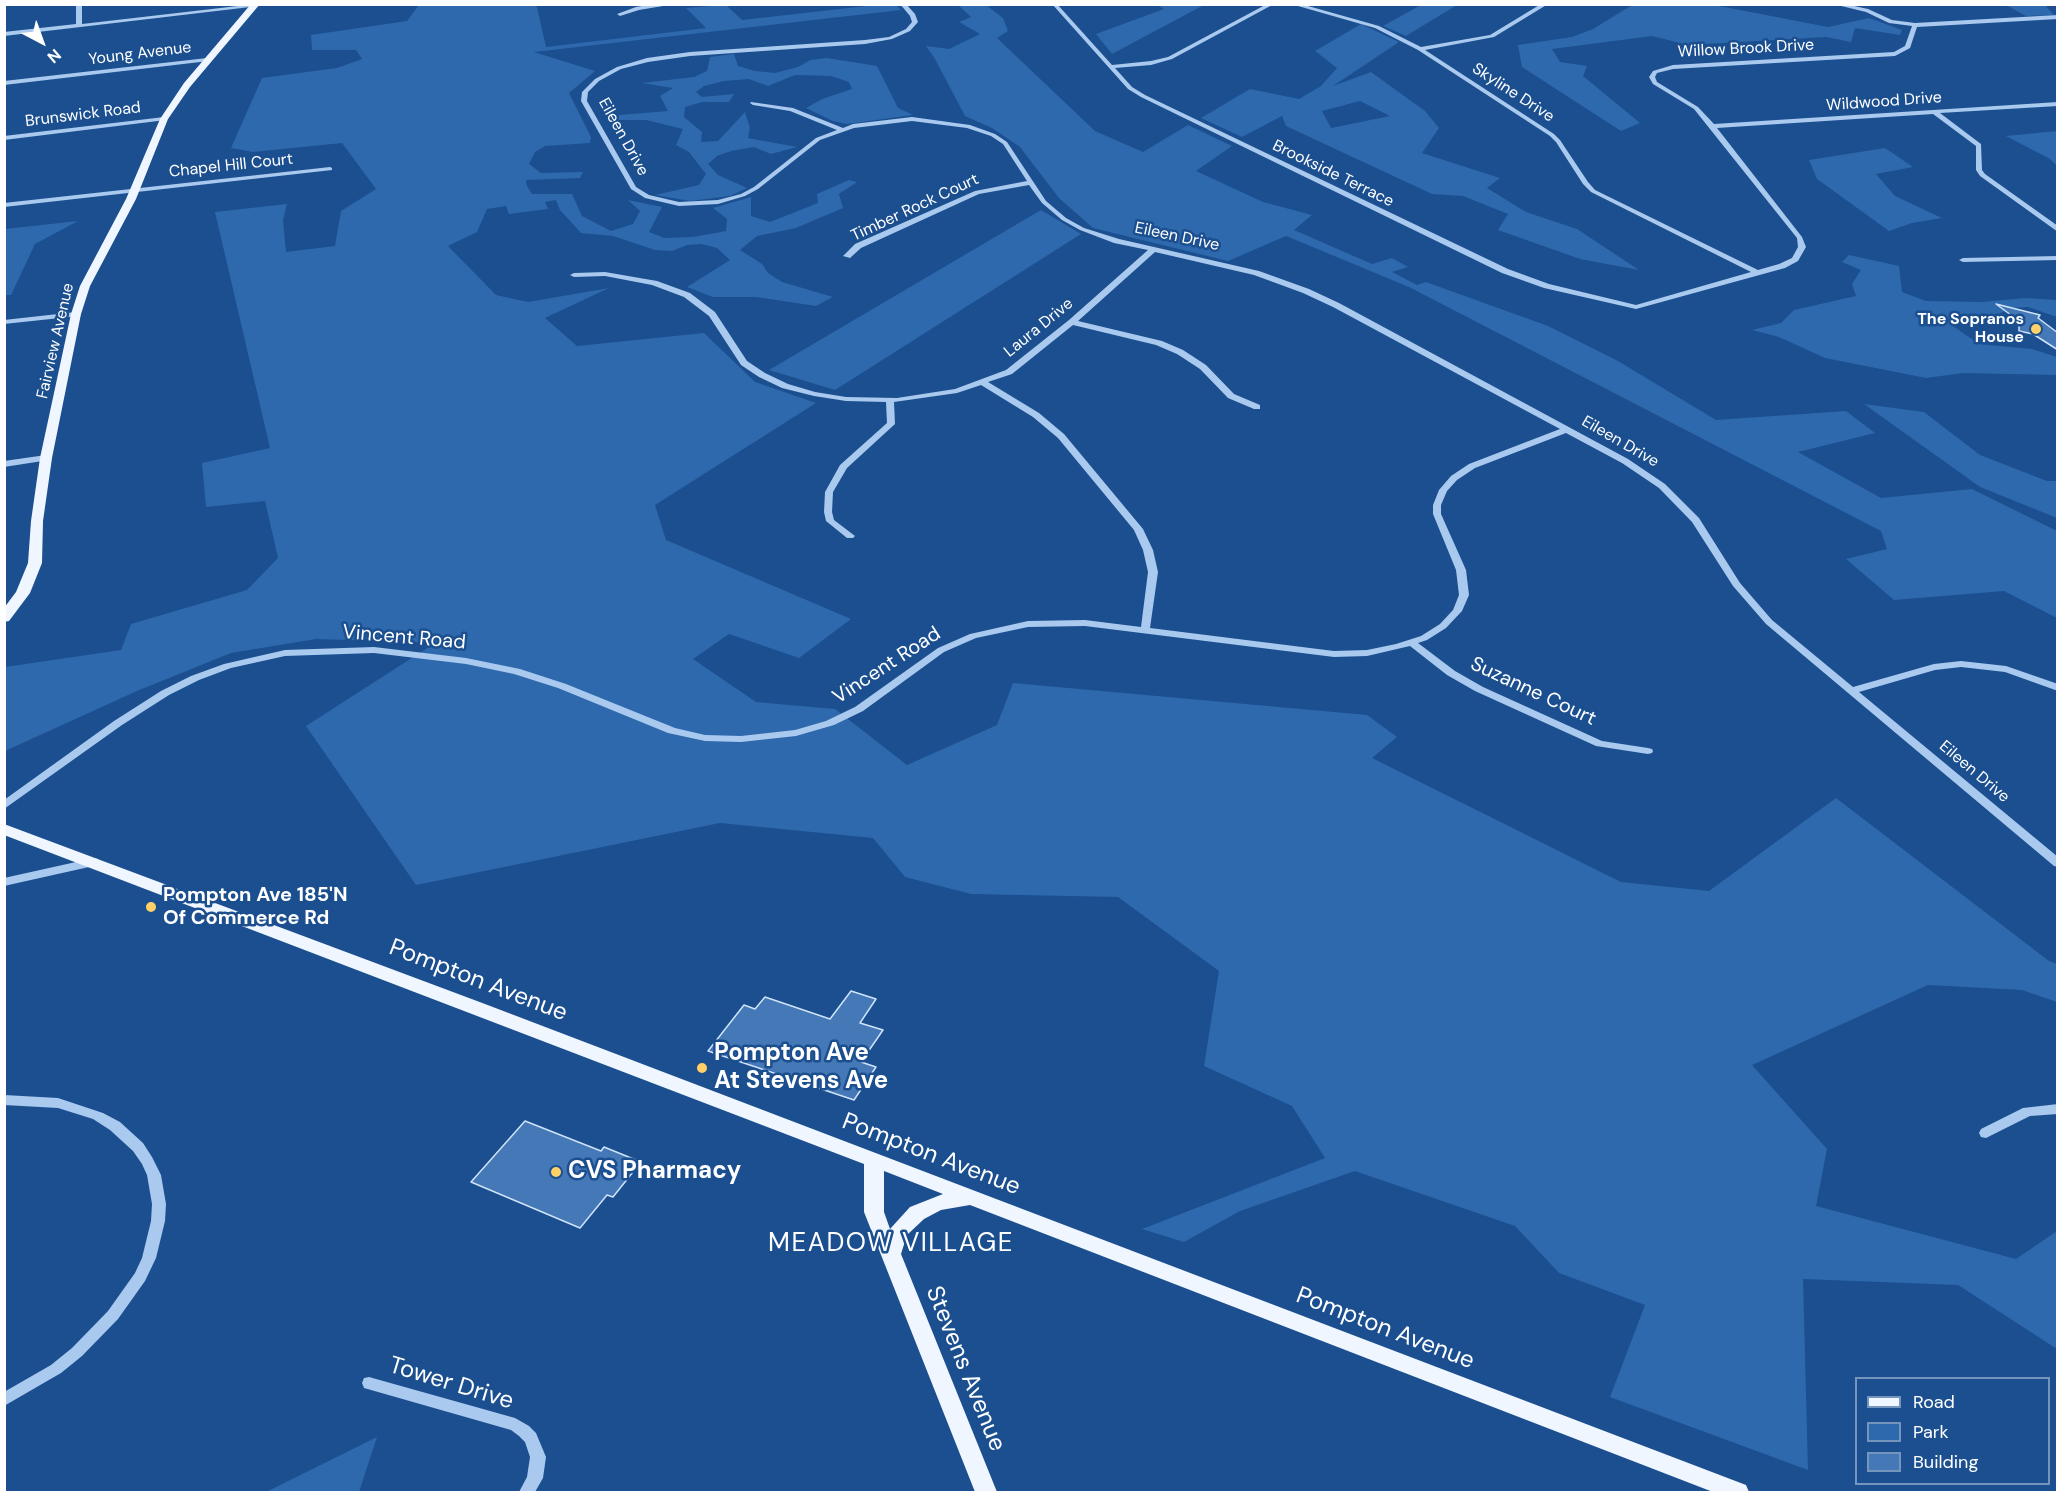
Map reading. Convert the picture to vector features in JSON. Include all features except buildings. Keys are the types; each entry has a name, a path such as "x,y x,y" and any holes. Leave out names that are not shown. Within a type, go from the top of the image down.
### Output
{"main road":[{"name":"Fairview Avenue","path":"4,618 23,593 36,563 38,520 46,458 76,314 92,269 135,190 164,118 207,60 255,5"},
{"name":"Pompton Avenue","path":"4,829 1738,1492"},
{"name":"Stevens Avenue","path":"874,1161 874,1212 986,1492"},
{"path":"891,1254 899,1231 917,1213 938,1203 973,1198"}],"street":[{"path":"79,4 79,26"},
{"path":"186,4 188,14"},
{"path":"4,34 274,4"},
{"path":"620,14 673,4"},
{"name":"Eileen Drive","path":"902,4 913,15 915,21 908,30 890,38 865,42 657,58 627,65 603,75 591,84 584,97 585,106 633,188 647,197 670,203 708,203 744,195 812,143 841,129 876,122 912,119 947,122 977,128 1005,143 1050,208 1073,224 1105,238 1239,268 1306,291 1637,468 1675,497 1699,524 1736,584 1756,609 1850,691 2058,863"},
{"name":"Brookside Terrace","path":"1054,4 1130,88 1143,96 1488,263 1547,286 1636,306"},
{"path":"1111,67 1151,63 1170,58 1272,4"},
{"name":"Skyline Drive","path":"1293,4 1377,27 1420,49 1552,135 1593,191 1758,273"},
{"path":"1420,49 1492,36 1546,4"},
{"path":"1835,4 1868,11 1891,22 1915,25 2058,17"},
{"name":"Willow Brook Drive","path":"1636,306 1782,266 1795,259 1801,251 1802,242 1712,126 1696,108 1655,83 1652,77 1654,74 1673,67 1895,54 1908,47 1915,25"},
{"name":"Young Avenue","path":"4,83 207,60"},
{"path":"753,103 796,110 841,129"},
{"name":"Wildwood Drive","path":"1712,126 2058,104"},
{"path":"1934,112 1979,145 1978,170 1982,175 2058,230"},
{"name":"Brunswick Road","path":"4,138 164,118"},
{"name":"Chapel Hill Court","path":"4,203 330,169"},
{"name":"Timber Rock Court","path":"847,256 858,246 977,192 1032,182"},
{"name":"Laura Drive","path":"574,275 614,276 654,284 687,295 712,314 744,363 779,383 829,397 890,400 943,394 984,383 1020,365 1153,250"},
{"path":"1963,260 2058,258"},
{"path":"4,322 76,314"},
{"path":"1072,322 1159,343 1180,352 1203,367 1231,396 1257,407"},
{"path":"984,383 1036,415 1061,436 1138,529 1148,550 1152,572 1152,594 1145,630"},
{"path":"850,536 830,521 829,492 843,467 891,424 890,400"},
{"name":"Vincent Road","path":"4,806 117,723 165,693 195,678 228,666 285,653 351,650 396,651 483,664 562,686 672,731 705,738 741,740 796,733 845,716 872,700 934,654 991,631 1028,624 1066,622 1334,654 1383,651 1412,643 1443,626 1457,611 1464,595 1464,579 1437,514 1437,505 1443,490 1454,478 1472,466 1566,430"},
{"path":"4,464 46,458"},
{"name":"Suzanne Court","path":"1412,643 1451,673 1479,689 1600,744 1648,751"},
{"path":"1850,691 1934,667 1961,664 1992,666 2013,671 2058,688"},
{"path":"4,882 94,862"},
{"path":"4,1100 58,1103 98,1116 115,1126 138,1147 147,1161 154,1175 159,1204 158,1221 149,1258 140,1277 113,1315 70,1358 33,1384 4,1400"},
{"path":"1986,1133 2028,1111 2058,1109"},
{"name":"Tower Drive","path":"369,1383 515,1425 524,1431 531,1438 538,1456 535,1478 527,1492"}],"green space":[{"path":"530,4 537,7 546,47 706,28 686,8 726,5 742,20 875,5 896,5 901,10 534,52 595,71 569,93 591,137 590,143 545,146 535,152 529,164 541,173 583,172 580,178 526,180 527,186 532,194 572,194 582,216 611,231 633,224 640,211 628,200 662,207 649,232 664,238 693,237 726,231 727,219 713,208 751,197 751,216 770,222 818,203 817,194 849,180 857,182 839,194 843,208 796,228 757,236 740,250 762,264 768,273 782,282 833,297 816,306 756,297 713,297 687,287 730,260 717,248 701,244 687,245 672,251 655,250 613,236 581,233 560,210 556,200 545,202 548,209 509,214 506,206 487,209 477,232 448,246 496,295 528,302 609,288 545,318 577,346 704,333 755,382 816,403 655,505 666,540 851,619 799,658 729,634 693,659 756,702 835,709 907,765 997,725 1013,683 1367,715 1397,737 1372,758 1621,882 1709,891 1836,798 2049,961 2057,964 2057,1002 2022,990 1928,985 1752,1065 1827,1149 1816,1206 2016,1259 2057,1231 2057,1349 1958,1285 1803,1279 1808,1470 1610,1397 1645,1305 1559,1273 1515,1226 1355,1171 1240,1211 1184,1242 1142,1229 1325,1158 1292,1106 1204,1066 1219,971 1118,897 971,894 905,877 873,838 720,823 416,885 306,726 432,645 415,642 316,639 231,653 137,691 5,751 5,667 121,650 131,624 247,590 278,558 265,501 206,507 202,463 270,448 215,212 287,204 283,220 286,252 335,246 341,211 376,189 342,143 253,152 231,148 262,78 337,68 362,59 356,50 312,50 311,35 407,21 419,5"},
{"path":"958,5 986,5 1003,18 1008,31 997,38 1095,131 1143,152 1188,125 1232,146 1196,171 1263,202 1312,215 1294,230 1372,264 1392,258 1408,267 1392,272 1417,285 1426,282 1548,326 1618,361 1716,420 1846,411 1875,433 1798,452 1881,498 1972,489 2057,531 2057,618 2004,591 1894,600 1846,559 1887,549 1881,531 1409,287 1286,236 1228,261 1093,228 1059,198 1020,147 992,128 965,116 926,46 949,49 980,34 959,22 971,17"},
{"path":"1158,5 1204,5 1112,54 1096,34 1164,9"},
{"path":"1421,5 1457,5 1406,36 1383,26"},
{"path":"1632,5 1714,5 1828,27 1869,18 1902,30 1900,35 1855,28 1851,42 1826,37 1688,45 1652,36 1552,49 1560,62 1587,66 1583,76 1640,123 1621,131 1522,67 1518,45 1572,37 1593,29"},
{"path":"2006,5 2045,5 2054,15 2026,16"},
{"path":"1361,24 1399,42 1333,86 1371,72 1425,111 1439,128 1422,153 1500,178 1487,188 1526,212 1577,229 1639,270 1580,259 1498,230 1508,214 1463,196 1432,194 1286,126 1282,116 1242,137 1201,118 1250,89 1299,99 1321,86 1337,68 1315,51","holes":["1360,101 1390,116 1331,128 1322,111"]},
{"path":"734,54 738,66 775,73 798,67 810,60 827,58 877,66 898,108 913,115 847,124 833,121 806,108 822,99 852,89 849,82 831,76 795,75 768,86 749,79 724,81 704,86 696,92 702,97 734,94 729,102 702,102 685,107 684,117 702,132 701,142 718,141 745,112 750,128 748,138 797,147 771,154 754,147 717,156 708,164 718,175 747,188 730,196 690,201 655,195 699,185 706,174 689,152 676,145 683,129 646,120 617,120 619,115 668,111 660,96 673,88 642,83 694,77 707,71 710,57"},
{"path":"2057,131 2057,166 2050,159 2006,136"},
{"path":"1885,148 1913,167 1876,174 1895,196 1942,218 1912,223 1889,231 1817,179 1809,160"},
{"path":"1041,210 1081,234 835,390 769,370"},
{"path":"78,221 35,244 11,295 5,295 5,229"},
{"path":"1849,255 1899,266 1902,292 1926,301 1982,302 2025,298 2057,300 2057,317 2028,307 2010,308 1994,317 1953,326 1979,344 2032,349 2057,357 2057,375 1963,373 1926,378 1825,358 1779,337 1752,330 1781,323 1794,310 1856,296 1852,284 1861,270 1842,262"},
{"path":"1864,404 1924,412 1980,455 2047,481 2057,481 2057,518 1980,487"},
{"path":"377,1437 359,1492 266,1492"}],"place":[{"name":"The Sopranos House","path":"2036,329"},
{"name":"Pompton Ave 185'N Of Commerce Rd","path":"151,907"},
{"name":"Pompton Ave At Stevens Ave","path":"702,1068"},
{"name":"CVS Pharmacy","path":"556,1172"}],"district":[{"name":"MEADOW VILLAGE","path":"891,1244"}]}
